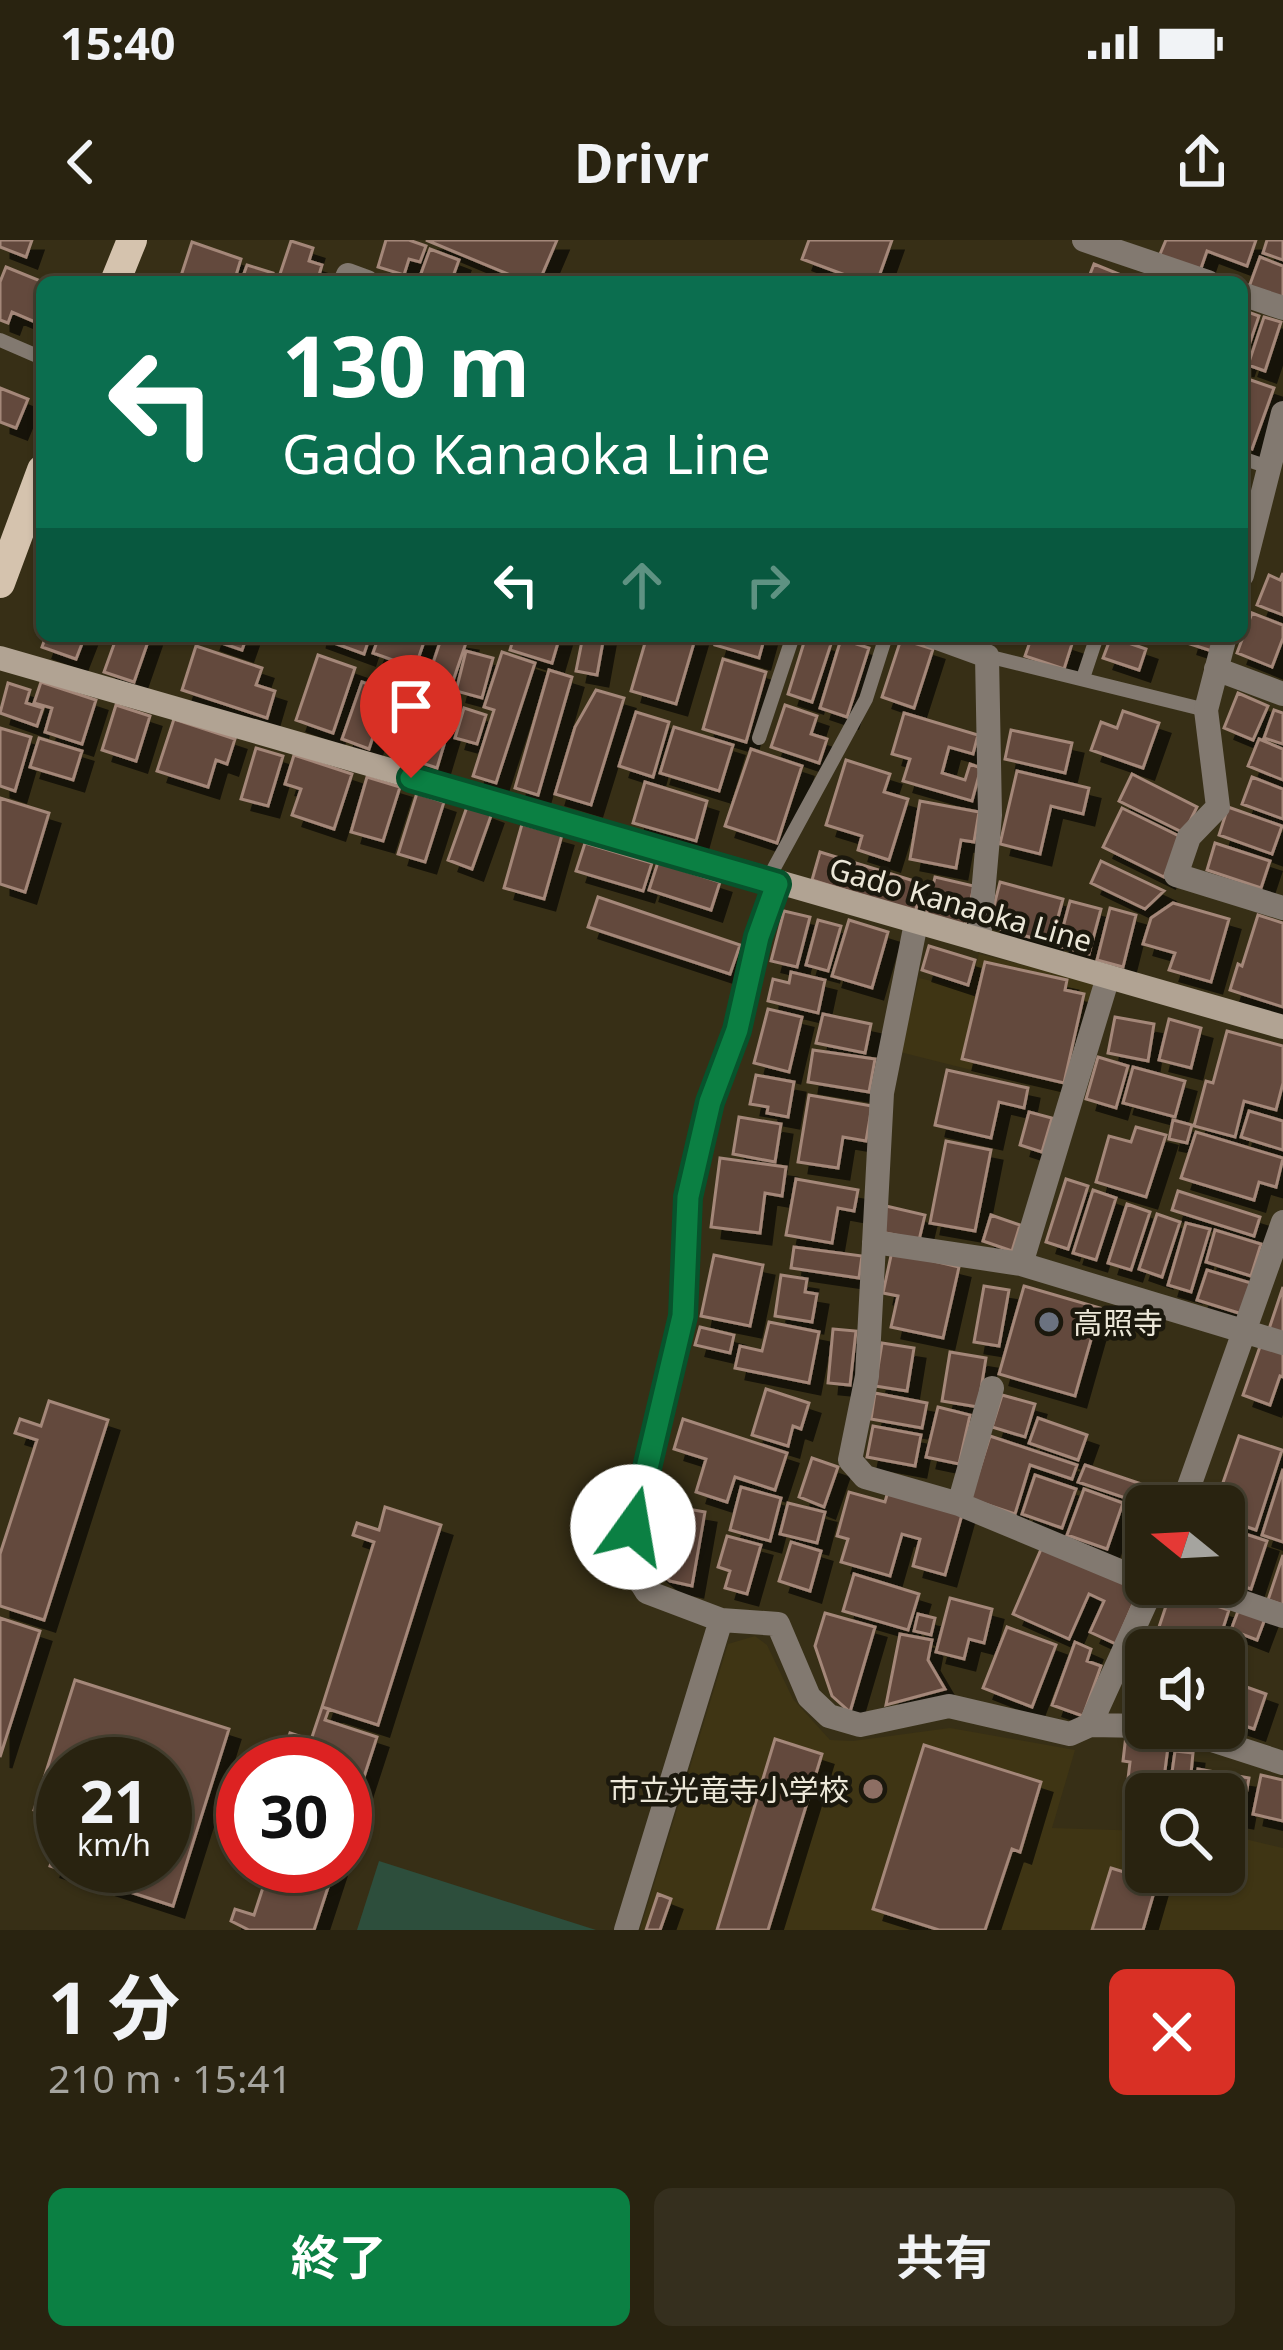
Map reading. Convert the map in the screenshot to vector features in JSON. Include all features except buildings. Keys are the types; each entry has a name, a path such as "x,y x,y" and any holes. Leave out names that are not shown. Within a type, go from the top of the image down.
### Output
{"main road":[{"path":"117,276 132,240"},
{"path":"0,583 36,486"},
{"name":"Gado Kanaoka Line","path":"0,658 1283,1027"}],"street":[{"path":"1084,240 1190,276"},
{"path":"1248,296 1283,308"},
{"path":"1248,554 1283,413"},
{"path":"948,642 987,656 990,815 979,940"},
{"path":"1224,642 1206,710 1218,807 1189,837 1176,875 1283,908"},
{"path":"1216,668 1283,694"},
{"path":"772,883 737,1030 710,1102 688,1197 683,1316 633,1527 630,1565 646,1592 721,1620 778,1624 809,1697 829,1716 860,1725 949,1706 1070,1734 1090,1725 1125,1726"},
{"path":"916,923 882,1093 867,1376 850,1460 865,1477 959,1504 1125,1573"},
{"path":"1021,1264 1108,977"},
{"path":"1191,1485 1283,1222"},
{"path":"874,1242 1021,1264 1283,1342"},
{"path":"959,1504 992,1388"},
{"path":"1245,1603 1283,1616"},
{"path":"1090,1725 1142,1605"},
{"path":"626,1930 721,1620"},
{"path":"1240,1749 1283,1763"}],"lane":[{"path":"0,340 36,355"},
{"path":"760,738 791,642"},
{"path":"772,883 856,720 884,642"},
{"path":"1083,678 1095,642"},
{"path":"987,656 1206,710"}],"shaded area":[{"path":"979,954 1098,984 1070,1095 900,1052 919,978 970,990"},
{"name":"市立光竜寺小学校","path":"755,1636 767,1645 793,1699 830,1740 950,1728 1075,1750 1052,1828 1125,1830 1125,1893 1245,1893 1245,1839 1283,1848 1283,1930 640,1930 728,1644"}],"green space":[{"path":"379,1861 596,1930 357,1930"}],"place":[{"name":"高照寺","path":"1049,1322"},
{"name":"市立光竜寺小学校","path":"873,1789"}],"route":[{"path":"411,778 777,884 758,937 737,1030 710,1102 688,1197 683,1316 633,1527"}]}
